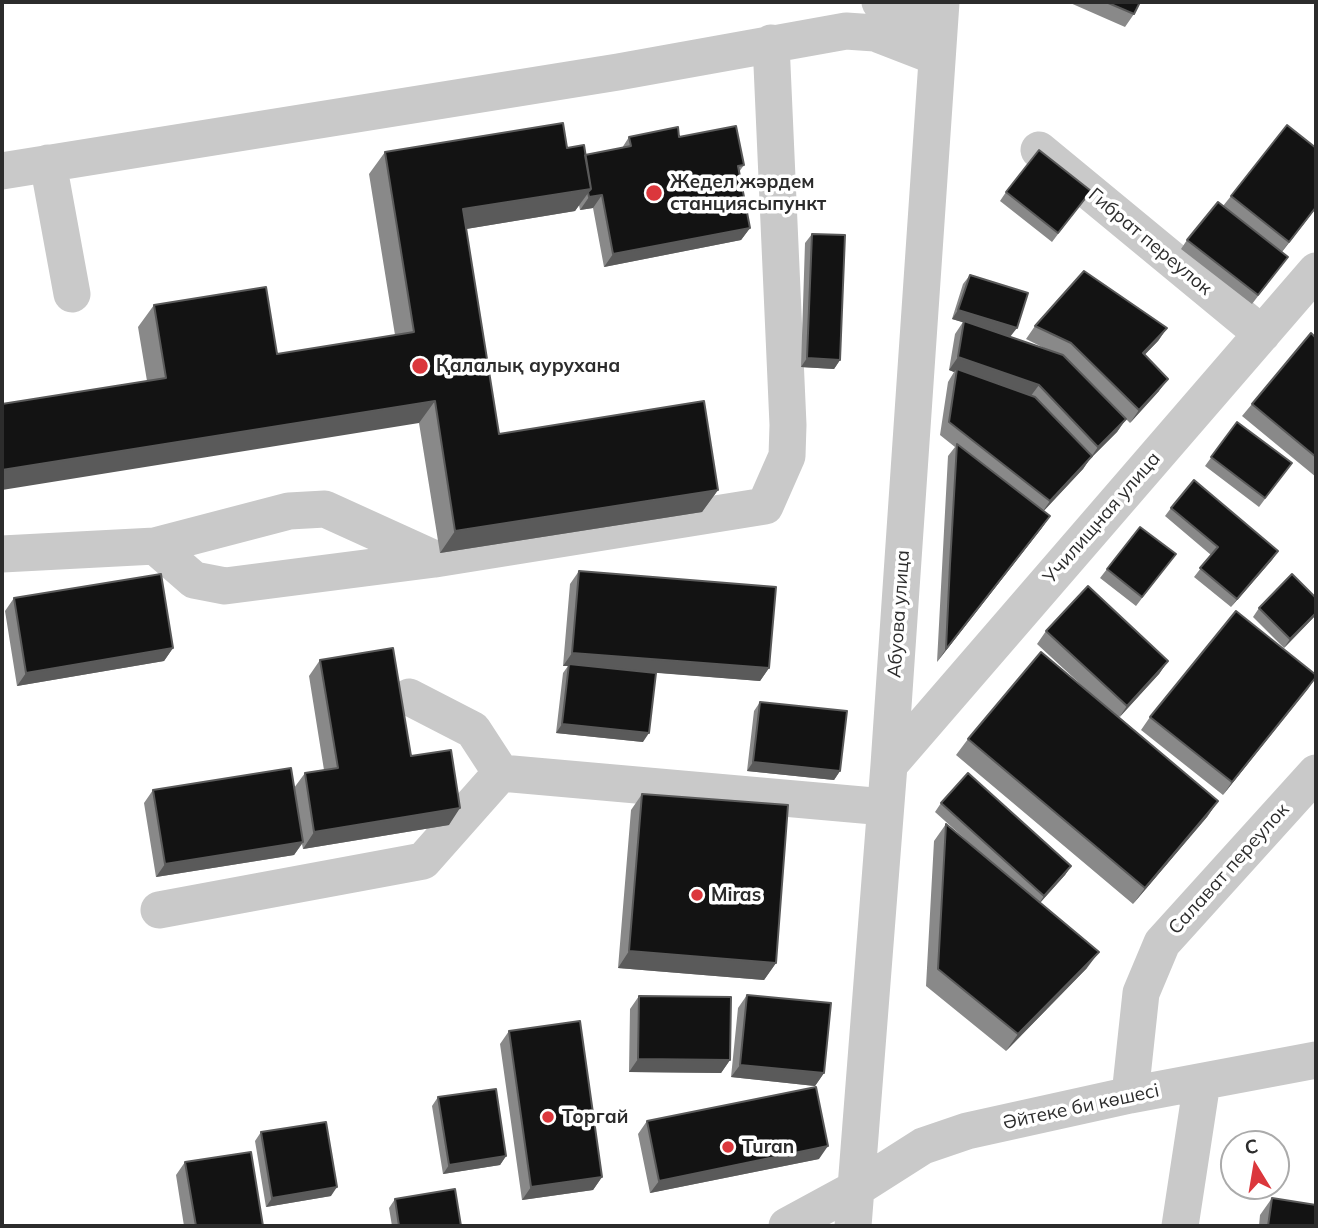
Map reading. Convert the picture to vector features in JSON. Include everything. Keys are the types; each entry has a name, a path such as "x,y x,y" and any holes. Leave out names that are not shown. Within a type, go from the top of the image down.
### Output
{"street":[{"path":"880,2 939,30"},
{"path":"2,171 618,72 846,31 865,33 939,30"},
{"name":"Абуова улица","path":"853,1226 889,765 939,30"},
{"path":"155,546 194,580 225,586 435,558 765,506 787,456 788,425 771,43"},
{"name":"Гибрат переулок","path":"1039,150 1262,334"},
{"path":"48,163 72,294"},
{"name":"Училищная улица","path":"889,765 1316,271"},
{"path":"2,554 155,546 289,511 325,509 435,558"},
{"path":"409,697 473,730 501,773"},
{"path":"501,773 885,807"},
{"path":"159,910 423,861 501,773"},
{"name":"Салават переулок","path":"1130,1095 1141,993 1162,943 1316,773"},
{"name":"Әйтеке би көшесі","path":"787,1226 857,1188 923,1146 956,1135 1130,1095 1316,1060"},
{"path":"1180,1226 1202,1082"}],"building":[{"path":"1106,2 1140,2 1134,14"},
{"path":"563,123 567,148 584,145 591,189 463,209 499,434 704,401 718,490 455,531 435,401 2,470 2,404 166,378 154,305 266,287 277,354 414,332 385,152"},
{"path":"1287,125 1316,148 1316,207 1289,242 1231,196"},
{"name":"Жедел жәрдем станциясыпункт","path":"736,126 744,165 738,166 750,228 613,254 602,195 589,197 588,192 591,189 585,155 631,146 629,137 678,127 679,137"},
{"path":"1039,150 1091,191 1058,233 1006,192"},
{"path":"1218,202 1288,257 1258,295 1187,240"},
{"path":"812,234 845,235 840,360 807,358"},
{"path":"1084,271 1167,328 1143,353 1168,379 1139,410 1071,343 1035,326"},
{"path":"970,275 1028,293 1017,328 958,310"},
{"path":"964,321 1063,355 1126,419 1098,447 1039,385 958,357"},
{"path":"1311,333 1316,338 1316,457 1252,404"},
{"path":"957,369 1035,397 1092,456 1050,501 949,422"},
{"path":"1237,422 1292,463 1265,498 1211,457"},
{"path":"957,444 1050,516 946,649 950,564"},
{"path":"1194,480 1278,551 1237,599 1200,568 1218,547 1171,508"},
{"path":"1140,527 1176,554 1142,597 1107,569"},
{"path":"579,571 776,587 769,668 572,653"},
{"path":"161,574 173,648 26,673 14,598"},
{"path":"1292,574 1316,598 1316,613 1290,639 1259,608"},
{"path":"1088,586 1168,661 1127,706 1046,631"},
{"path":"1236,611 1316,677 1232,782 1150,717"},
{"path":"393,648 411,756 451,750 460,808 314,832 305,773 338,768 320,660"},
{"path":"1041,652 1218,801 1145,888 968,739"},
{"path":"569,664 656,673 649,733 562,724"},
{"path":"760,702 847,711 840,771 753,762"},
{"path":"291,768 303,842 165,864 153,790"},
{"path":"968,773 1071,866 1044,896 941,803"},
{"name":"Miras","path":"642,794 788,805 776,963 629,951"},
{"path":"946,824 1099,952 1018,1034 938,969"},
{"path":"747,995 831,1003 824,1073 740,1065"},
{"path":"639,996 731,997 730,1060 638,1059"},
{"path":"580,1021 602,1177 531,1187 509,1031"},
{"name":"Turan","path":"816,1087 828,1146 659,1181 647,1121"},
{"path":"496,1089 506,1156 449,1165 438,1097"},
{"path":"326,1122 337,1187 272,1198 261,1132"},
{"path":"251,1152 263,1226 196,1226 185,1162"},
{"path":"455,1189 461,1226 399,1226 395,1199"},
{"path":"1272,1200 1316,1205 1316,1226 1268,1226"}],"place":[{"name":"Жедел жәрдем станциясыпункт","path":"654,193"},
{"name":"Қалалық аурухана","path":"420,366"},
{"name":"Miras","path":"697,895"},
{"name":"Торгай","path":"548,1117"},
{"name":"Turan","path":"728,1147"}]}
